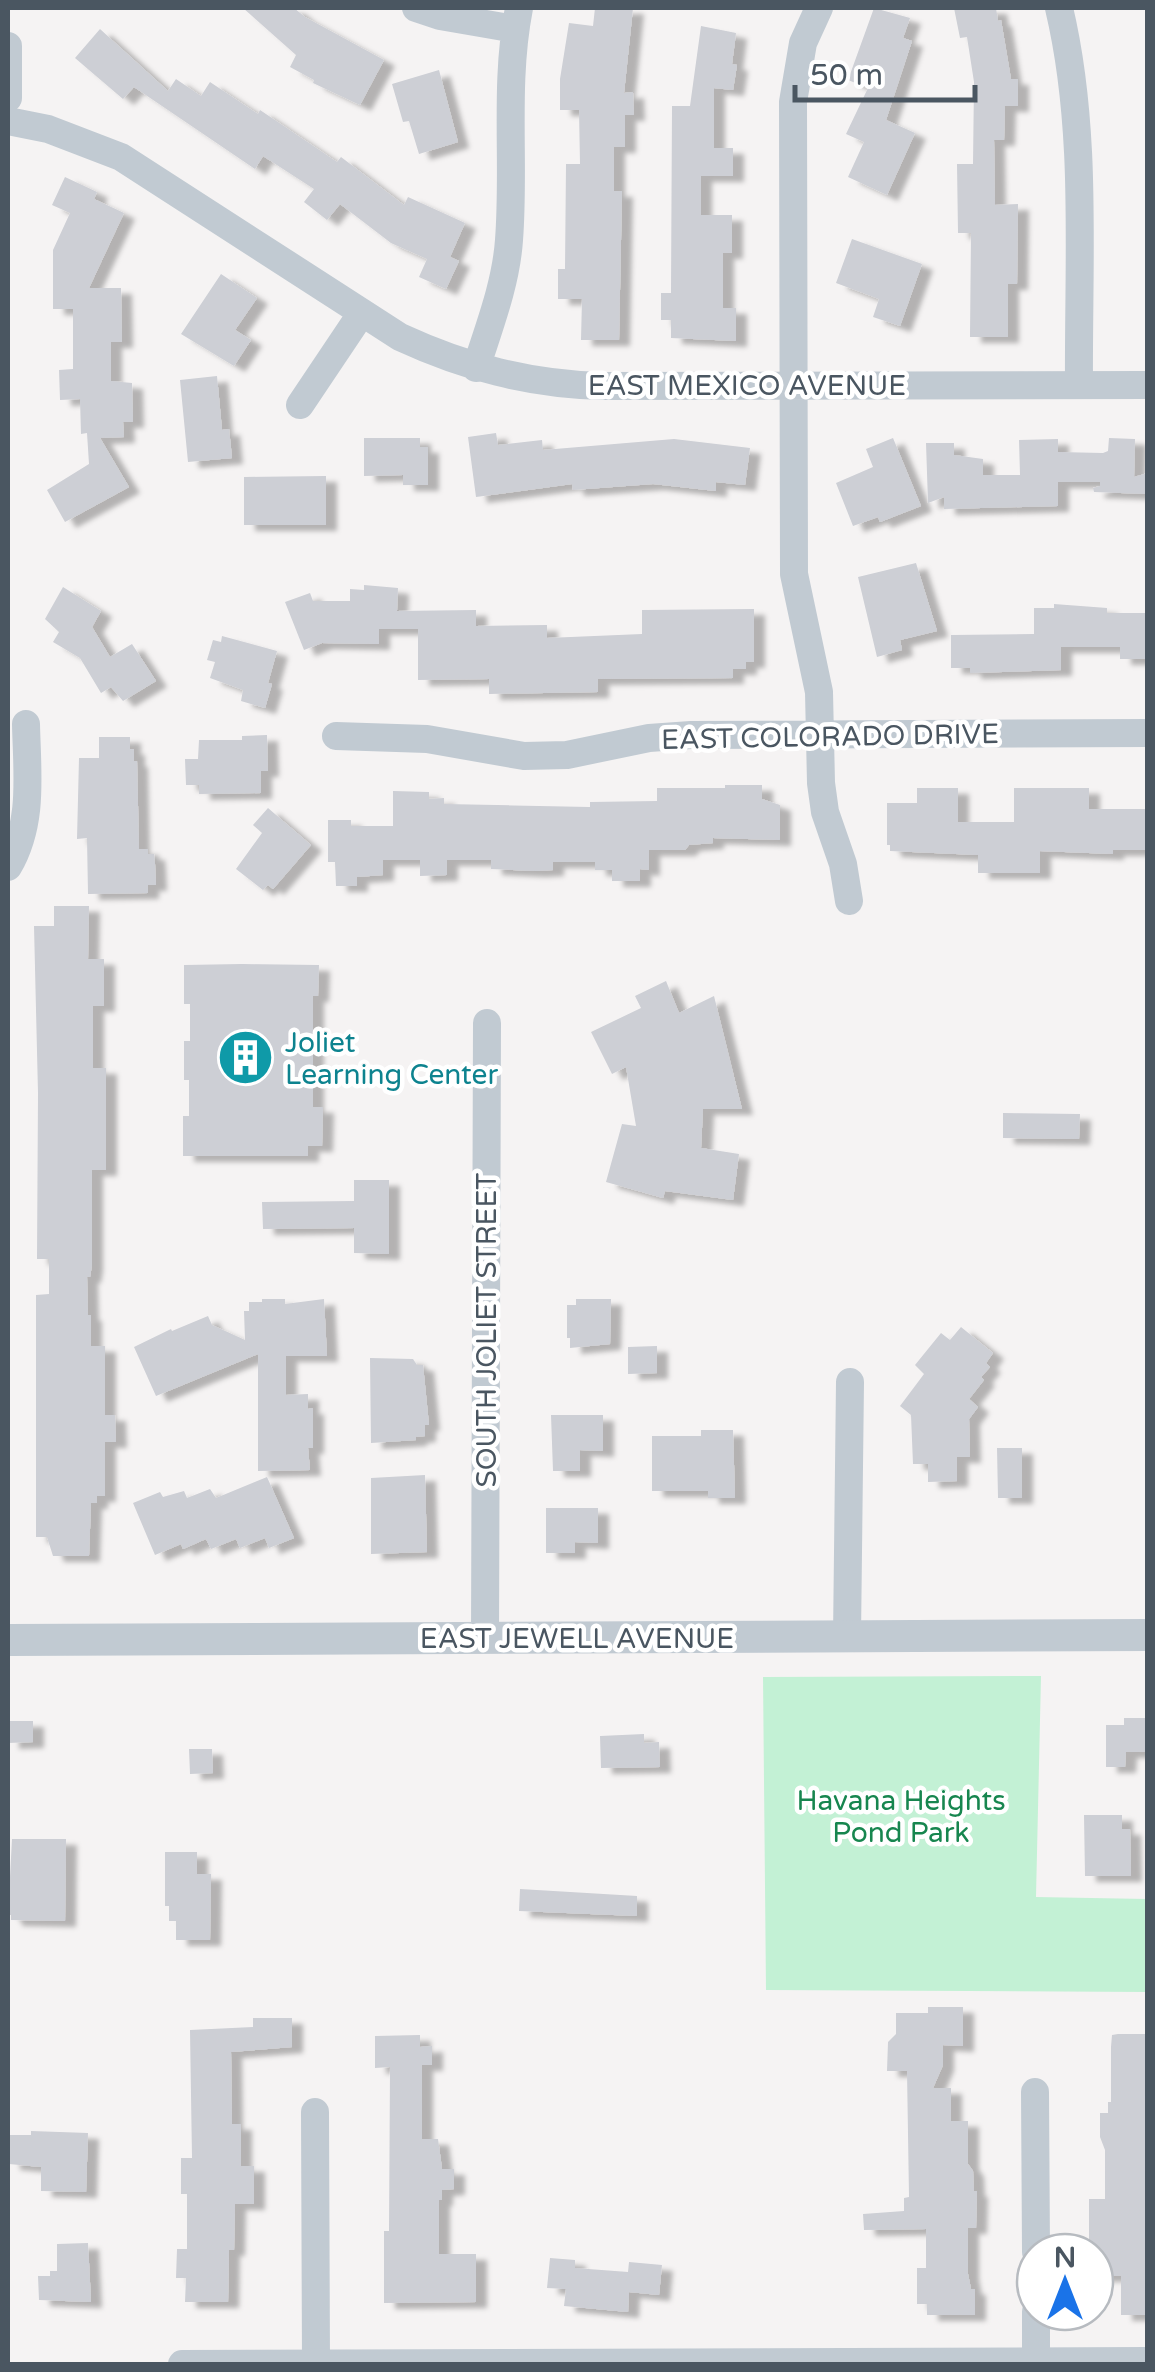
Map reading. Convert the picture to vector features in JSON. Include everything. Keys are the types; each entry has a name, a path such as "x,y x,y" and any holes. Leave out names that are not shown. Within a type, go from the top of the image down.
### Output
{"street":[{"path":"416,8 440,16 517,18 510,68 509,242 476,368"},
{"path":"819,8 802,43 794,82 794,574 797,602 815,662 821,784 849,901"},
{"path":"1059,8 1078,136 1080,385"},
{"path":"8,46 8,98"},
{"name":"EAST MEXICO AVENUE","path":"8,121 48,129 120,157 361,314 400,337 476,368 565,385 1148,384"},
{"path":"300,405 361,314"},
{"path":"8,866 18,850 26,822 26,724"},
{"name":"EAST COLORADO DRIVE","path":"336,736 414,737 524,756 566,755 648,738 690,735 1148,733"},
{"name":"SOUTH JOLIET STREET","path":"485,1638 487,1023"},
{"path":"847,1636 850,1382"},
{"name":"EAST JEWELL AVENUE","path":"8,1640 1148,1635"},
{"path":"1035,2092 1036,2232"},
{"path":"315,2112 316,2364"},
{"path":"1036,2332 1036,2363"},
{"path":"182,2364 1148,2360"}],"green space":[{"name":"Havana Heights Pond Park","path":"1041,1676 1036,1897 1147,1899 1147,1992 766,1990 763,1677"}],"building":[{"path":"243,8 294,8 384,60 360,105 313,83 314,80 290,67 296,55"},
{"path":"595,8 633,8 624,93 633,92 634,115 625,115 625,147 614,147 614,191 622,191 619,340 581,340 582,299 558,299 558,269 565,269 566,164 580,164 579,110 560,110 560,79 569,23 593,26"},
{"path":"874,8 910,18 903,38 912,41 886,120 915,133 887,195 848,177 864,142 846,134 868,88 848,80"},
{"path":"954,8 996,8 1011,79 1018,79 1018,106 1005,106 1004,140 994,140 995,205 1018,204 1017,284 1008,284 1008,337 970,337 971,233 958,233 957,164 973,164 974,82 967,37 960,38"},
{"path":"701,26 736,33 733,90 714,88 714,148 733,148 733,176 701,176 701,215 732,215 732,253 723,253 723,308 736,308 736,341 671,338 671,320 661,320 661,293 671,293 672,106 690,106"},
{"path":"100,29 168,91 176,79 201,96 210,82 337,162 341,157 404,205 408,197 465,223 450,257 459,261 446,289 419,277 427,259 391,243 340,204 327,220 304,202 314,189 263,156 255,169 134,87 123,99 75,58"},
{"path":"439,70 458,142 419,154 409,121 403,122 392,84"},
{"path":"65,177 97,192 94,199 124,213 89,288 121,288 122,342 111,342 111,381 132,383 133,422 123,422 124,437 100,438 129,487 65,522 47,490 89,464 87,433 81,434 80,399 60,400 59,370 73,369 73,309 53,309 53,250 70,213 52,205"},
{"path":"852,239 922,264 900,326 873,317 879,299 836,283"},
{"path":"221,274 257,298 235,330 251,340 234,366 181,334"},
{"path":"217,376 222,430 229,429 232,458 188,462 180,380"},
{"path":"496,433 498,445 542,440 543,450 674,439 750,448 745,485 716,482 716,491 653,484 573,490 572,484 476,497 468,437"},
{"path":"364,438 420,438 420,447 428,447 428,485 403,485 403,475 364,476"},
{"path":"893,438 921,506 880,522 878,517 853,526 836,483 873,467 866,449"},
{"path":"1109,438 1135,439 1134,477 1148,473 1148,494 1094,492 1100,482 1058,482 1058,506 944,509 944,497 928,503 926,443 954,443 954,455 983,459 983,475 1020,475 1019,440 1058,439 1058,452 1103,453 1108,451"},
{"path":"326,476 326,525 244,525 244,477"},
{"path":"916,563 937,631 900,640 902,650 877,657 858,577"},
{"path":"364,585 398,588 397,611 476,610 476,626 547,625 547,638 642,634 642,610 754,609 754,662 746,662 746,669 733,669 733,678 598,679 598,692 489,694 489,679 418,680 418,629 379,629 379,644 322,643 304,650 285,602 310,593 313,601 350,601 350,589 364,590"},
{"path":"63,587 101,611 92,627 110,657 132,644 156,681 123,701 111,687 101,693 80,658 53,642 59,632 45,619"},
{"path":"1054,604 1107,608 1107,613 1148,613 1148,659 1120,659 1120,647 1061,647 1061,670 970,673 970,668 951,668 951,635 1034,634 1034,608 1054,608"},
{"path":"222,636 277,651 265,708 241,701 243,690 210,678 215,662 207,660 213,640 221,642"},
{"path":"267,735 268,771 261,771 261,793 199,794 199,785 186,785 185,759 198,759 199,740 242,740 242,736"},
{"path":"99,737 130,737 130,749 134,749 139,849 154,854 155,864 156,885 148,885 148,893 88,894 87,838 77,839 79,758 99,758"},
{"path":"762,785 762,799 780,805 780,840 713,838 713,843 689,845 685,850 649,850 649,870 640,869 640,881 612,881 612,870 595,870 595,862 553,862 553,870 535,871 491,869 491,860 447,860 447,875 420,876 420,860 383,860 383,875 357,877 357,886 336,886 335,862 328,862 328,820 351,820 351,826 393,826 393,791 429,792 429,799 444,798 444,804 590,807 590,802 657,801 657,788"},
{"path":"917,788 958,788 958,822 1014,822 1014,788 1089,788 1089,809 1148,809 1148,850 1113,850 1113,854 1040,851 1040,873 978,873 978,855 890,851 887,803 917,803"},
{"path":"268,808 311,845 273,889 268,885 263,890 236,869 262,833 253,825"},
{"path":"54,906 89,906 88,959 104,959 104,1006 93,1006 93,1068 106,1068 106,1170 92,1170 92,1265 87,1277 91,1346 105,1346 105,1415 115,1415 116,1442 105,1442 105,1496 97,1496 97,1503 91,1503 89,1556 53,1556 47,1537 36,1537 36,1295 49,1294 49,1259 37,1259 34,926 54,926"},
{"name":"Joliet Learning Center","path":"184,965 319,965 318,996 313,996 313,1107 323,1107 322,1146 308,1146 308,1156 183,1156 183,1116 189,1116 184,1041 190,1041 190,1004 184,1004"},
{"path":"666,981 679,1013 714,996 742,1109 703,1109 701,1148 739,1154 733,1200 665,1191 663,1198 606,1182 622,1124 636,1126 626,1067 612,1074 591,1032 641,1008 635,996"},
{"path":"1003,1113 1080,1114 1079,1139 1003,1138"},
{"path":"354,1180 389,1180 389,1254 354,1253 354,1228 263,1229 262,1202 354,1201"},
{"path":"285,1299 285,1304 324,1299 327,1356 286,1356 286,1395 308,1394 308,1409 313,1408 313,1448 308,1448 310,1470 258,1471 258,1354 156,1396 134,1347 208,1316 212,1325 245,1340 244,1311 249,1311 249,1302"},
{"path":"576,1299 611,1299 610,1344 570,1348 567,1305 576,1305"},
{"path":"961,1327 993,1353 986,1363 990,1367 981,1377 984,1380 969,1399 978,1407 969,1419 970,1457 957,1457 957,1481 928,1482 928,1464 913,1464 911,1415 900,1406 924,1374 915,1365 941,1333 950,1340"},
{"path":"657,1346 657,1373 628,1374 628,1347"},
{"path":"370,1358 413,1359 417,1365 423,1365 429,1425 425,1425 425,1436 371,1443"},
{"path":"551,1415 603,1415 603,1451 580,1450 580,1471 553,1471"},
{"path":"701,1430 733,1430 735,1498 708,1498 708,1491 652,1491 652,1436 701,1436"},
{"path":"997,1448 1022,1448 1022,1498 998,1498"},
{"path":"425,1475 427,1552 371,1554 371,1478"},
{"path":"267,1477 294,1538 269,1548 265,1538 240,1548 236,1539 211,1549 206,1539 155,1555 133,1503 160,1492 163,1497 184,1491 187,1498 210,1489 216,1498"},
{"path":"546,1508 598,1508 598,1543 575,1542 575,1553 546,1553"},
{"path":"1124,1718 1148,1718 1148,1752 1126,1752 1125,1767 1106,1767 1106,1725 1124,1725"},
{"path":"8,1721 33,1721 33,1742 8,1743"},
{"path":"644,1734 644,1743 659,1742 660,1767 601,1768 600,1736"},
{"path":"189,1749 212,1749 213,1773 190,1774"},
{"path":"1084,1815 1122,1815 1122,1829 1130,1829 1131,1876 1085,1876"},
{"path":"12,1839 66,1839 65,1921 11,1920 8,1915"},
{"path":"165,1852 197,1852 197,1874 211,1874 210,1940 176,1940 176,1921 169,1921 169,1906 165,1906"},
{"path":"520,1889 637,1896 637,1916 519,1911"},
{"path":"928,2007 963,2007 963,2046 943,2045 943,2065 933,2088 951,2088 951,2121 968,2121 968,2164 977,2191 976,2228 968,2228 968,2274 971,2289 975,2289 975,2315 927,2315 927,2304 917,2304 917,2268 926,2268 926,2229 864,2230 863,2214 904,2211 904,2198 909,2197 907,2071 887,2071 888,2042 896,2034 896,2013 928,2013"},
{"path":"253,2018 292,2018 292,2047 231,2052 232,2124 241,2124 241,2166 254,2166 254,2204 235,2204 228,2302 185,2302 186,2278 176,2278 177,2249 187,2249 187,2194 181,2194 181,2158 192,2158 190,2030 253,2027"},
{"path":"1148,2034 1148,2315 1121,2315 1121,2276 1115,2276 1115,2232 1089,2232 1089,2199 1105,2199 1100,2113 1108,2113 1111,2102 1112,2035"},
{"path":"420,2035 420,2047 432,2046 432,2065 422,2065 422,2139 438,2139 442,2169 454,2169 454,2189 442,2190 439,2200 439,2254 476,2254 476,2302 384,2303 384,2231 389,2231 390,2067 375,2068 375,2036"},
{"path":"31,2131 88,2133 86,2192 41,2191 41,2167 9,2164 9,2135 31,2135"},
{"path":"88,2243 91,2302 39,2300 38,2276 50,2276 50,2271 57,2271 57,2244"},
{"path":"550,2258 575,2260 575,2268 628,2272 629,2262 662,2265 659,2295 629,2292 628,2312 564,2306 566,2289 547,2288"}],"place":[{"name":"Joliet Learning Center","path":"246,1058"}]}
